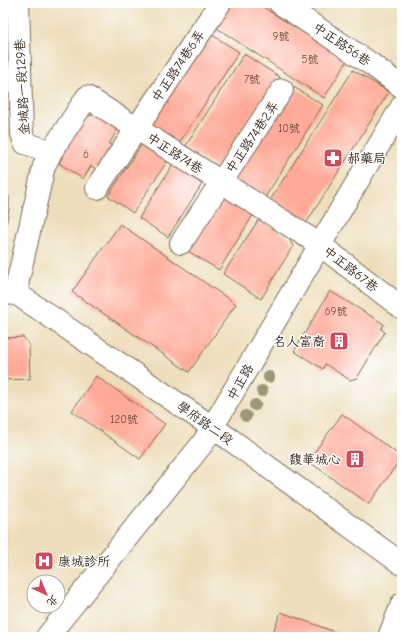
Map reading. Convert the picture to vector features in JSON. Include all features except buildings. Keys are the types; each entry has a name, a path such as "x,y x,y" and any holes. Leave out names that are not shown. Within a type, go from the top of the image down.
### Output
{"street":[{"name":"金城路一段129巷","path":"18,3 22,134 25,143 51,152"},
{"name":"中正路74巷6弄","path":"97,188 220,3"},
{"name":"中正路56巷","path":"286,5 402,87"},
{"name":"中正路74巷2弄","path":"181,243 282,90"},
{"name":"中正路74巷","path":"51,152 87,97 319,244"},
{"name":"中正路","path":"47,637 203,443 319,244 402,106"},
{"path":"10,294 18,280 44,166 51,152"},
{"name":"中正路67巷","path":"319,244 402,308"},
{"name":"學府路二段","path":"10,294 212,428 402,564"},
{"path":"389,637 402,604"}],"place":[{"name":"郝藥局","path":"333,158"},
{"name":"名人富裔","path":"339,341"},
{"name":"馥華城心","path":"355,459"},
{"name":"康城診所","path":"44,561"}]}
